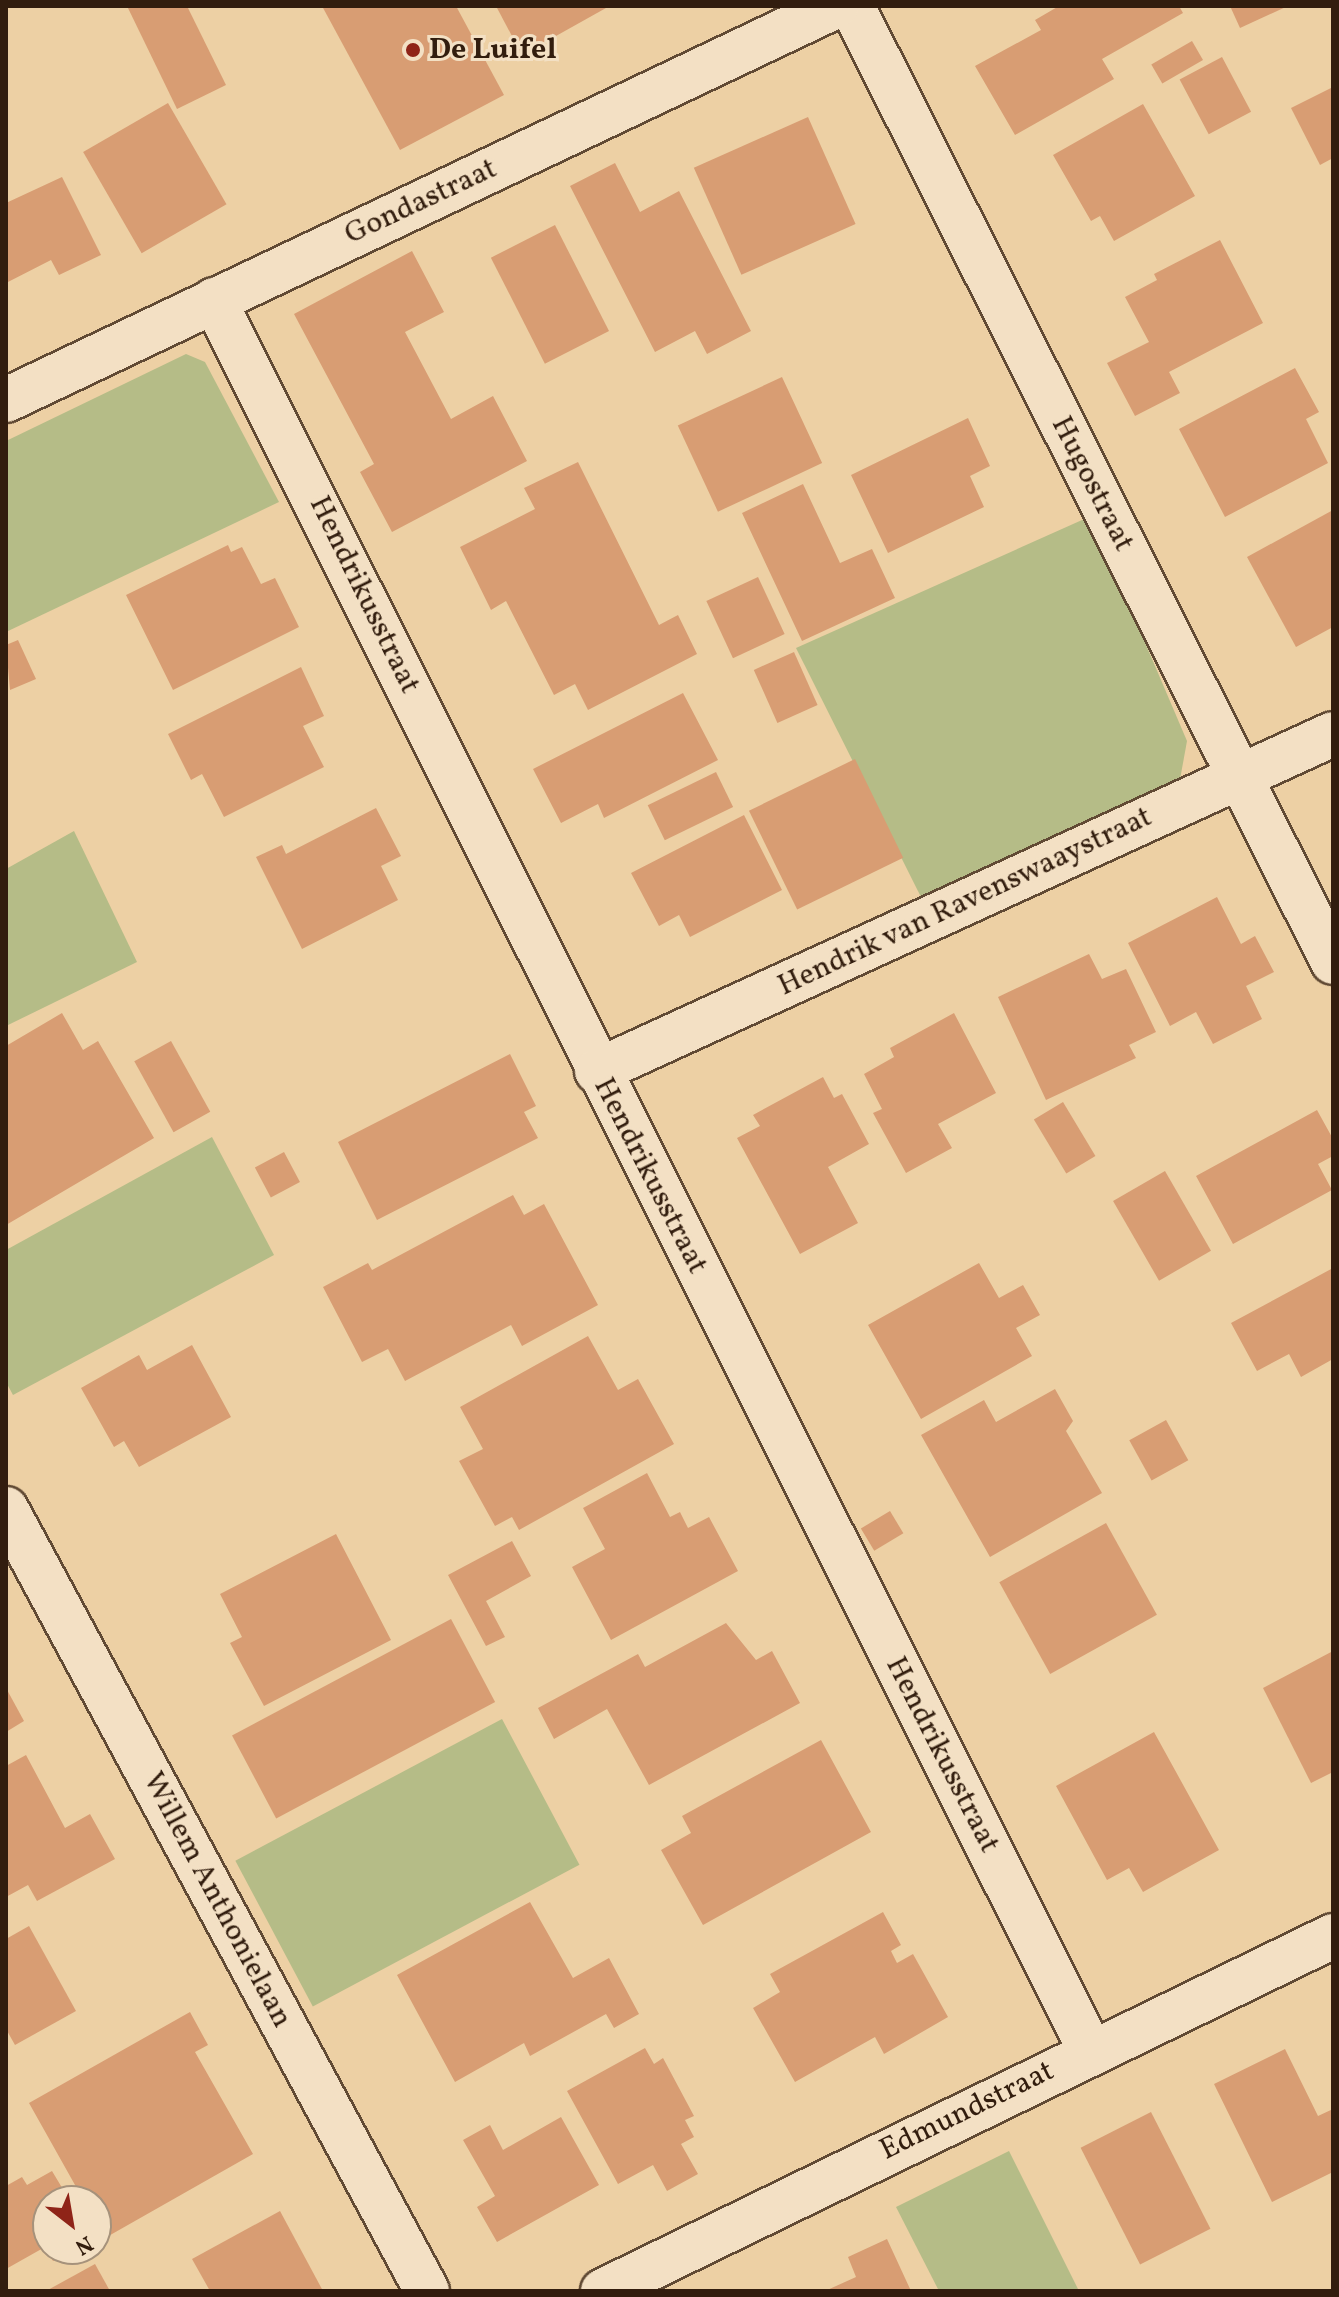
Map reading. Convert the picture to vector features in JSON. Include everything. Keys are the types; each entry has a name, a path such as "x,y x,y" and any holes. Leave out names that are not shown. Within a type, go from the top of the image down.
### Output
{"street":[{"name":"Gondastraat","path":"6,400 836,6"},
{"name":"Hugostraat","path":"852,6 1333,962"},
{"name":"Hendrikusstraat","path":"214,300 597,1071 1090,2050"},
{"name":"Hendrik van Ravenswaaystraat","path":"597,1071 1333,734"},
{"name":"Willem Anthonielaan","path":"6,1509 427,2291"},
{"name":"Edmundstraat","path":"603,2291 1090,2050 1333,1936"}],"green space":[{"path":"186,354 205,362 279,502 6,632 6,441"},
{"path":"1091,516 1187,741 1179,785 926,907 796,648"},
{"path":"74,831 137,962 6,1026 6,869"},
{"path":"212,1137 274,1255 13,1395 6,1382 6,1250"},
{"path":"502,1719 579,1865 313,2006 235,1861"},
{"path":"1009,2151 1079,2291 939,2291 896,2207"}],"building":[{"path":"127,6 187,6 226,85 177,109"},
{"name":"De Luifel","path":"322,6 456,6 504,95 400,150"},
{"path":"496,6 604,6 606,8 522,55"},
{"path":"1059,6 1179,6 1183,13 1102,59 1114,79 1015,135 975,66 1041,30 1035,20"},
{"path":"1230,6 1288,6 1240,28"},
{"path":"1192,41 1203,60 1162,84 1151,64"},
{"path":"1222,57 1251,112 1209,134 1180,80"},
{"path":"1333,87 1333,158 1320,165 1291,108"},
{"path":"168,103 226,204 142,253 83,152"},
{"path":"1143,104 1195,196 1114,241 1100,216 1091,221 1053,155"},
{"path":"808,117 856,224 741,275 694,168"},
{"path":"615,163 640,212 679,191 751,331 707,354 695,331 655,352 570,186"},
{"path":"62,177 101,255 59,275 51,260 6,283 6,203"},
{"path":"555,225 609,331 545,364 491,258"},
{"path":"1220,240 1263,323 1169,372 1180,393 1135,416 1107,363 1149,342 1125,297 1157,280 1154,274"},
{"path":"412,251 444,312 405,332 451,419 493,396 527,461 392,532 360,472 374,464 294,314"},
{"path":"1295,368 1319,412 1306,419 1328,463 1225,517 1179,429"},
{"path":"782,377 822,463 718,512 678,426"},
{"path":"968,418 990,466 970,476 984,507 888,553 851,475"},
{"path":"578,462 659,625 678,615 697,654 588,710 575,684 554,695 506,601 491,610 460,547 535,509 524,488"},
{"path":"803,484 840,563 872,549 895,598 802,641 742,513"},
{"path":"1333,510 1333,627 1296,647 1247,557"},
{"path":"228,545 231,552 242,547 261,584 275,578 299,627 173,690 126,595"},
{"path":"758,577 785,634 733,658 706,601"},
{"path":"18,640 36,679 10,690 6,645"},
{"path":"794,652 818,705 777,723 754,670"},
{"path":"301,667 324,716 303,726 324,767 224,817 202,774 191,780 168,734"},
{"path":"683,693 718,760 604,818 598,804 561,823 533,769"},
{"path":"855,759 903,858 797,910 749,811"},
{"path":"716,772 733,807 665,840 648,805"},
{"path":"376,808 401,856 381,866 398,900 302,949 256,857 282,845 286,854"},
{"path":"744,815 782,890 690,937 679,915 659,926 631,873"},
{"path":"1217,897 1241,944 1255,936 1274,972 1246,986 1262,1019 1213,1044 1196,1012 1170,1026 1128,943"},
{"path":"1089,954 1102,979 1126,969 1156,1032 1129,1045 1136,1058 1046,1100 998,997"},
{"path":"62,1013 83,1050 98,1041 154,1138 6,1225 6,1046"},
{"path":"954,1013 996,1093 938,1124 952,1148 906,1173 873,1113 882,1109 864,1074 894,1057 890,1048"},
{"path":"171,1041 210,1112 174,1132 134,1061"},
{"path":"510,1054 536,1106 524,1112 538,1138 377,1220 338,1142"},
{"path":"823,1077 834,1098 842,1094 869,1144 828,1167 858,1223 800,1254 737,1138 760,1126 753,1115"},
{"path":"1063,1102 1095,1156 1066,1174 1034,1120"},
{"path":"1317,1110 1333,1139 1333,1156 1318,1164 1332,1190 1233,1244 1196,1176"},
{"path":"284,1152 300,1182 271,1198 255,1167"},
{"path":"1165,1171 1211,1251 1159,1281 1113,1201"},
{"path":"513,1195 524,1215 544,1204 598,1305 522,1346 511,1325 405,1381 388,1349 362,1362 323,1287 368,1263 372,1270"},
{"path":"979,1263 999,1298 1023,1285 1040,1315 1016,1328 1032,1356 921,1419 868,1325"},
{"path":"1333,1268 1333,1359 1301,1377 1289,1354 1257,1371 1231,1323"},
{"path":"588,1336 618,1390 638,1379 674,1444 519,1530 512,1517 495,1526 459,1461 483,1449 460,1407"},
{"path":"192,1345 231,1417 139,1467 124,1441 114,1447 81,1388 139,1355 147,1370"},
{"path":"1055,1389 1073,1421 1066,1431 1102,1493 990,1557 921,1435 984,1400 996,1422"},
{"path":"1166,1420 1188,1460 1152,1481 1129,1440"},
{"path":"647,1473 670,1517 680,1512 688,1528 709,1517 738,1571 611,1640 572,1567 605,1549 583,1508"},
{"path":"890,1511 903,1533 874,1551 861,1529"},
{"path":"1106,1523 1157,1615 1050,1674 999,1582"},
{"path":"336,1534 391,1640 264,1706 230,1643 242,1637 220,1594"},
{"path":"512,1541 531,1576 486,1601 505,1637 486,1646 448,1575"},
{"path":"451,1619 495,1702 276,1818 232,1735"},
{"path":"726,1623 756,1660 772,1651 800,1703 649,1785 607,1709 554,1739 538,1708 638,1654 645,1667"},
{"path":"1333,1651 1333,1772 1311,1783 1263,1688"},
{"path":"6,1688 24,1721 6,1732"},
{"path":"1154,1732 1219,1850 1143,1892 1129,1868 1107,1880 1056,1786"},
{"path":"821,1740 871,1832 703,1925 661,1850 691,1833 682,1816"},
{"path":"26,1755 65,1828 90,1814 115,1859 37,1901 28,1885 6,1897 6,1766"},
{"path":"530,1902 573,1978 609,1958 639,2014 614,2028 606,2014 530,2056 524,2043 455,2082 397,1975"},
{"path":"883,1912 901,1945 891,1951 897,1963 913,1954 948,2017 884,2054 875,2037 795,2082 753,2008 780,1992 770,1974"},
{"path":"29,1926 76,2011 15,2045 6,2029 6,1939"},
{"path":"190,2012 208,2045 195,2052 253,2154 112,2234 112,2185 75,2185 29,2103"},
{"path":"645,2048 654,2064 663,2058 694,2116 685,2120 694,2137 681,2144 698,2174 667,2191 653,2165 618,2184 567,2091"},
{"path":"1285,2049 1318,2116 1333,2109 1333,2172 1272,2202 1214,2084"},
{"path":"1151,2112 1210,2229 1140,2265 1081,2148"},
{"path":"561,2117 599,2185 497,2242 477,2207 495,2196 463,2140 490,2125 503,2150"},
{"path":"52,2171 60,2185 32,2185 32,2254 6,2269 6,2186 22,2177 27,2185"},
{"path":"280,2211 323,2291 210,2291 192,2259"},
{"path":"887,2239 911,2291 825,2291 856,2277 848,2257"},
{"path":"96,2265 110,2291 46,2291"}],"place":[{"name":"De Luifel","path":"413,50"}]}
